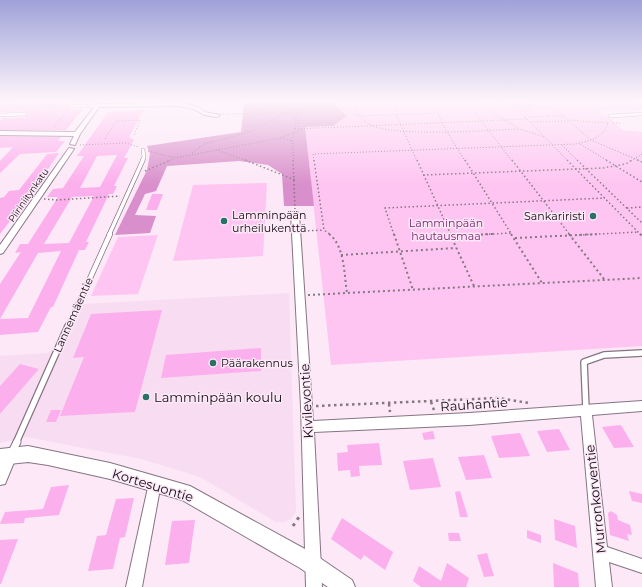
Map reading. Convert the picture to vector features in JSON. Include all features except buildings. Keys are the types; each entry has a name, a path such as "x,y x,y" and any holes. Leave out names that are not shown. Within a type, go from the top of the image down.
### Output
{"street":[{"name":"Piiriniitynkatu","path":"0,251 74,146 77,136 76,134 80,129"},
{"path":"1,134 76,134"},
{"name":"Kivilevontie","path":"295,214 307,406 314,587"},
{"name":"Rauhantie","path":"308,428 470,419 642,406"},
{"name":"Murronkorventie","path":"586,410 604,587"},
{"name":"Kortesuontie","path":"6,456 28,454 48,456 155,483 199,498 259,535 314,566 345,587"},
{"name":"Lannemäentie","path":"0,478 6,456"},
{"path":"134,587 155,483"},
{"path":"601,552 642,566"}],"lane":[{"name":"Lannemäentie","path":"6,456 127,196 144,157 143,150"},
{"path":"586,410 587,401 584,362 589,358 601,355 642,353"}],"path":[{"path":"48,133 51,129"},
{"path":"105,139 111,129"},
{"path":"134,135 136,129"},
{"path":"192,154 200,147 212,142 256,129"},
{"path":"136,175 175,158 215,149 280,138 299,131 299,129"},
{"path":"391,129 404,132 508,129"},
{"path":"521,129 545,137"},
{"path":"537,129 642,236"},
{"path":"579,129 591,140 642,162"},
{"path":"324,230 314,154 579,144 602,134 605,129"},
{"path":"489,130 545,200 604,279"},
{"path":"447,131 475,173 542,283"},
{"path":"404,132 474,286"},
{"path":"280,138 292,141"},
{"path":"74,146 130,143 143,150 175,158"},
{"path":"579,144 642,182"},
{"path":"562,145 642,223"},
{"path":"215,149 260,165 295,180"},
{"path":"423,175 577,170 626,164 642,154"},
{"path":"36,199 57,200 127,196"},
{"path":"412,290 385,208 605,198"},
{"path":"627,208 642,207"},
{"path":"296,231 324,230 336,239 341,255 347,293"},
{"path":"514,238 639,232"},
{"path":"451,236 511,233"},
{"path":"341,255 456,248"},
{"path":"300,296 642,278"},
{"path":"307,406 388,404 498,398 535,404"},
{"path":"388,404 391,416"}],"shaded area":[{"path":"241,129 305,129 314,206 284,206 282,174 268,165 239,161 167,166 156,191 145,194 135,215 156,216 150,233 115,235 147,170 150,154 147,146 241,132"},
{"name":"Lamminpään koulu","path":"289,293 296,512 291,519 285,522 276,522 200,477 141,459 26,437 0,443 0,356 47,353 67,340 84,304"}],"green space":[{"name":"Lamminpään hautausmaa","path":"305,129 622,129 642,132 642,346 331,365"},
{"name":"Lamminpään urheilukenttä","path":"267,183 263,256 173,261 193,185"},
{"path":"158,235 138,294 91,296 118,237"}],"place":[{"name":"Sankariristi","path":"593,216"},
{"name":"Lamminpään urheilukenttä","path":"224,221"},
{"name":"Päärakennus","path":"213,363"},
{"name":"Lamminpään koulu","path":"146,397"}]}
